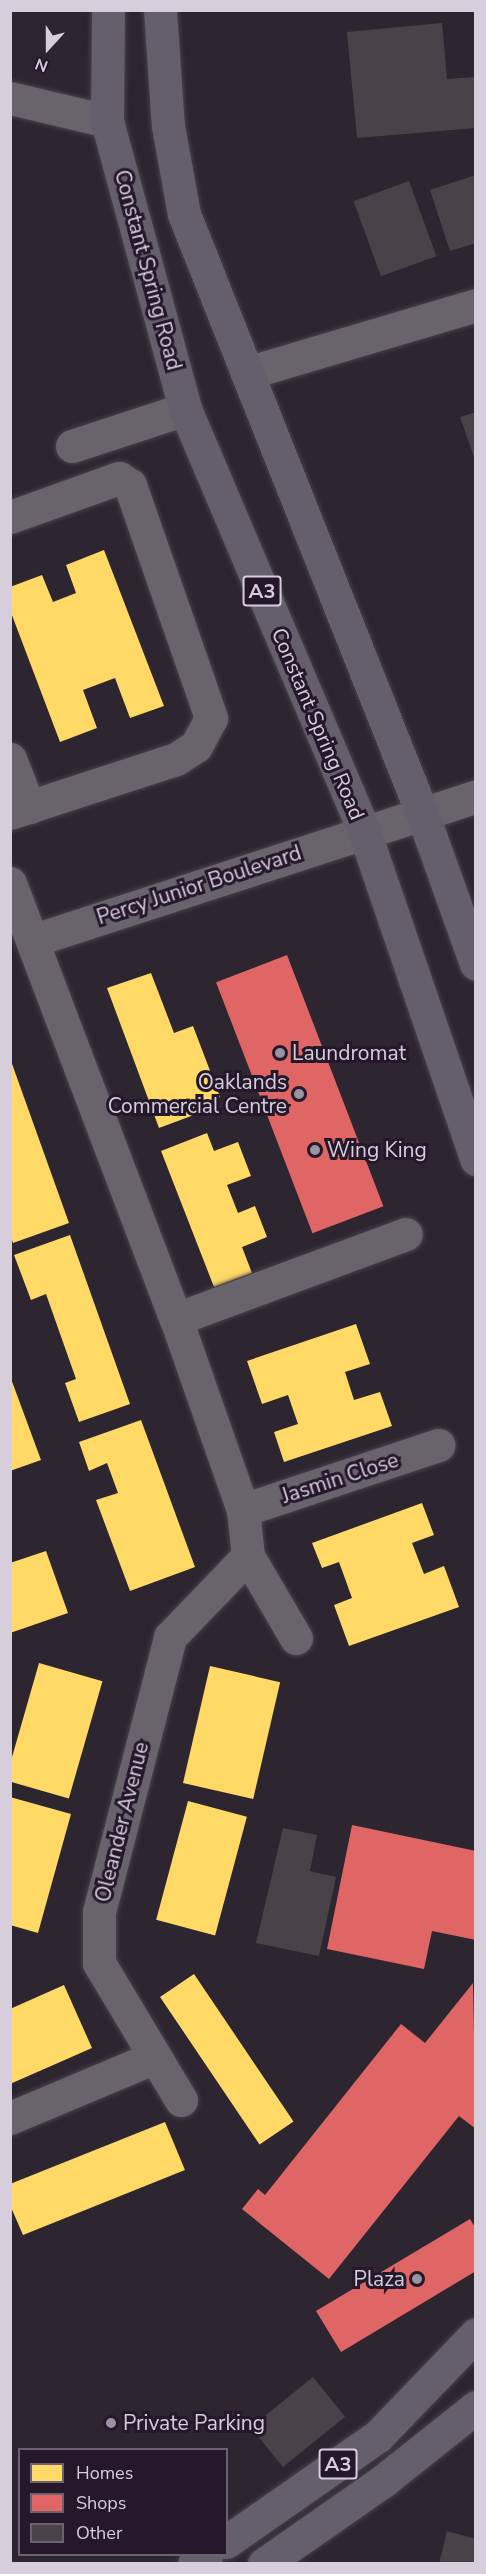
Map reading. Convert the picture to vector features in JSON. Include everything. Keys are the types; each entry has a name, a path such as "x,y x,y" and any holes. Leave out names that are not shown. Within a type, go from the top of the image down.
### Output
{"main road":[{"name":"Constant Spring Road","path":"108,10 107,121 185,409 364,831 476,1159"},
{"path":"160,10 168,126 184,214 422,813 476,964"},
{"name":"A3","path":"228,2541 378,2436 476,2334"},
{"name":"A3","path":"264,2564 383,2481 475,2407"}],"street":[{"path":"10,98 107,121"},
{"path":"247,373 476,305"},
{"path":"72,446 185,409"},
{"path":"10,517 124,480 211,718 196,746 176,759 20,810 10,759"},
{"name":"Percy Junior Boulevard","path":"34,940 476,796"},
{"path":"10,883 34,940 176,1319 243,1510 248,1556 296,1638"},
{"path":"176,1319 406,1234"},
{"name":"Jasmin Close","path":"243,1510 438,1445"},
{"name":"Oleander Avenue","path":"181,2100 153,2058 99,1964 99,1912 170,1637 248,1556"},
{"path":"10,2118 153,2058"}],"building: Homes":[{"path":"104,550 164,706 130,718 115,678 83,690 97,728 60,742 10,610 10,587 42,575 53,602 76,593 66,565"},
{"path":"151,973 174,1033 193,1026 220,1097 199,1104 202,1112 159,1128 107,988"},
{"path":"11,1061 69,1223 13,1243 10,1234"},
{"path":"207,1133 214,1151 238,1142 251,1176 227,1185 238,1213 255,1206 267,1237 242,1247 252,1273 214,1287 161,1151"},
{"path":"70,1235 130,1404 79,1422 65,1383 76,1379 46,1294 31,1300 14,1255"},
{"path":"356,1324 370,1364 345,1372 354,1400 380,1392 392,1426 284,1462 274,1432 298,1424 288,1395 262,1404 247,1361"},
{"path":"10,1376 41,1460 10,1471"},
{"path":"141,1420 195,1567 130,1591 96,1500 118,1493 107,1463 89,1471 79,1442"},
{"path":"422,1503 434,1535 412,1543 424,1574 444,1566 459,1607 349,1646 334,1605 352,1598 339,1562 322,1568 312,1543"},
{"path":"46,1551 68,1613 10,1633 10,1563"},
{"path":"39,1663 102,1681 69,1798 10,1782 10,1764"},
{"path":"210,1666 280,1682 253,1799 183,1783"},
{"path":"10,1797 71,1814 38,1933 10,1925"},
{"path":"188,1801 247,1817 215,1936 156,1920"},
{"path":"194,1974 294,2122 260,2144 160,1997"},
{"path":"64,1985 92,2048 10,2084 10,2009"},
{"path":"165,2122 185,2170 23,2235 10,2205 10,2184"}],"building: Shops":[{"name":"Oaklands Commercial Centre","path":"287,955 383,1206 312,1233 216,982"},
{"path":"352,1825 476,1851 476,1940 432,1931 424,1969 327,1949"},
{"path":"473,1983 476,2129 459,2116 329,2279 242,2209 258,2189 265,2195 401,2024 425,2043"},
{"name":"Plaza","path":"470,2219 476,2229 476,2271 341,2352 316,2311"}],"building: Other":[{"path":"442,23 447,79 476,77 476,128 357,138 347,32"},
{"path":"476,175 476,243 450,251 430,190"},
{"path":"409,181 436,256 381,276 354,201"},
{"path":"476,412 476,460 475,460 460,417"},
{"path":"283,1828 317,1835 310,1871 336,1877 319,1956 256,1943"},
{"path":"313,2377 345,2417 283,2467 251,2427"},
{"path":"447,2531 476,2539 476,2564 439,2564"}],"place":[{"name":"Laundromat","path":"280,1053"},
{"name":"Oaklands Commercial Centre","path":"299,1094"},
{"name":"Wing King","path":"315,1150"},
{"name":"Plaza","path":"417,2279"},
{"name":"Private Parking","path":"111,2423"}]}
